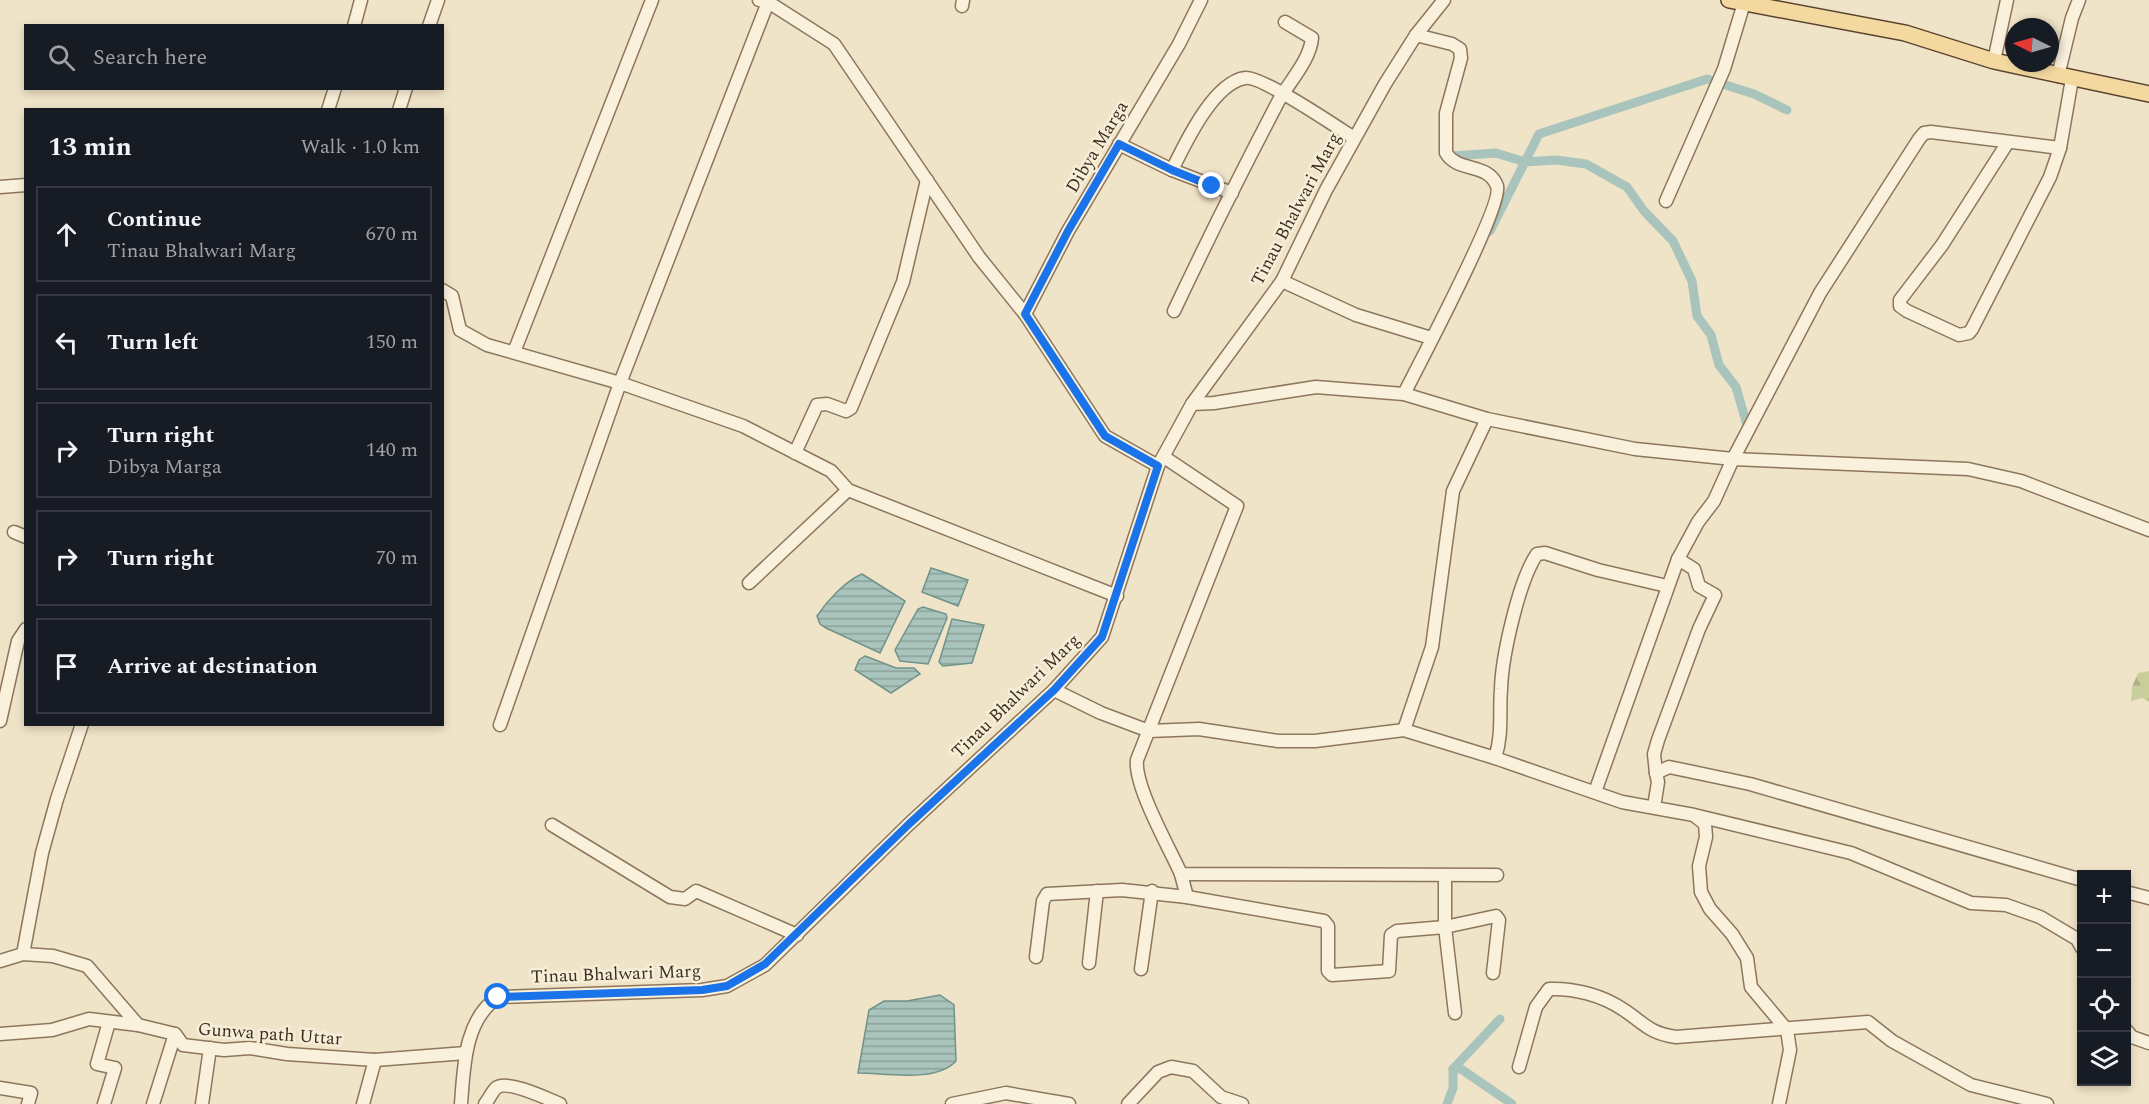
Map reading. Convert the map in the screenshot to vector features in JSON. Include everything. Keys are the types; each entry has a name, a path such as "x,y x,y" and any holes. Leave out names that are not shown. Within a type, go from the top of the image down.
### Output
{"main road":[{"path":"1736,1 1905,33 1994,61 2149,94"}],"street":[{"path":"355,24 361,0"},
{"path":"430,24 438,0"},
{"path":"514,352 652,0"},
{"name":"Dibya Marga","path":"1025,314 1068,231 1179,44 1201,0"},
{"name":"Tinau Bhalwari Marg","path":"461,1104 466,1053 480,1013 498,997 644,994 727,986 765,964 908,825 1054,690 1102,637 1161,462 1192,404 1282,281 1354,138 1416,35 1444,0"},
{"path":"1994,61 2007,0"},
{"path":"2008,142 1942,245 1900,300 1899,306 1907,311 1959,335 1969,333 1981,311 2042,196 2060,148 2072,18 2079,0"},
{"path":"500,725 620,383 764,1 834,44 979,257 1025,314 1105,436 1161,462 1237,506 1136,768 1140,786 1181,874 1187,897"},
{"path":"1666,201 1724,69 1736,1"},
{"path":"1174,311 1283,94 1311,48 1312,38 1285,22"},
{"path":"1404,394 1472,259 1497,201 1498,191 1486,171 1454,163 1446,153 1446,113 1461,58 1460,49 1452,44 1416,35"},
{"path":"1172,170 1199,117 1236,81 1252,78 1283,94 1354,138"},
{"path":"329,108 333,90"},
{"path":"400,108 405,90"},
{"path":"1595,792 1678,559 1698,522 1714,501 1733,459 1820,293 1924,133 2060,148"},
{"path":"1119,144 1172,170 1232,193"},
{"path":"795,453 817,405 827,404 846,411 851,408 903,282 927,180"},
{"path":"0,187 24,185"},
{"path":"1282,281 1356,315 1431,338"},
{"path":"444,291 452,296 460,330 487,345 620,383 743,426 831,471 848,490 1117,596"},
{"path":"1192,404 1316,387 1404,394 1487,419 1635,449 1733,459 1968,469 2021,481 2149,530"},
{"path":"1404,730 1432,647 1453,491 1487,419"},
{"path":"748,583 848,490"},
{"path":"1495,758 1502,730 1500,706 1503,661 1523,588 1537,554 1545,553 1598,570 1667,586"},
{"path":"1654,807 1658,782 1654,754 1714,595 1699,586 1694,569 1678,559"},
{"path":"0,721 18,641 24,632"},
{"path":"1054,690 1101,713 1149,731 1199,729 1241,737 1315,741 1404,730 1495,758 1622,802 1694,815 1851,853 1971,903 2006,905 2040,917 2077,939"},
{"path":"23,954 42,853 57,798 81,726"},
{"path":"1656,773 1669,767 1750,784 2077,879"},
{"path":"1694,815 1705,824 1706,837 1699,866 1701,892 1710,909 1732,934 1747,958 1751,987 1787,1030 1790,1050 1779,1104"},
{"path":"552,825 670,897 685,899 696,891 797,934"},
{"path":"1181,874 1497,875"},
{"path":"1445,875 1445,927 1455,1013"},
{"path":"1089,963 1097,891"},
{"path":"1141,969 1152,891"},
{"path":"1036,957 1043,901 1047,894 1152,891 1324,921 1328,926 1328,971 1332,975 1389,970 1394,932 1445,927 1493,915 1498,917 1492,973"},
{"path":"2131,893 2149,898"},
{"path":"0,961 23,954 53,956 87,966 138,1025"},
{"path":"1519,1066 1536,1006 1549,989 1580,992 1607,1002 1624,1010 1657,1034 1676,1037 1868,1022 1892,1041 1971,1085 2047,1104"},
{"name":"Gunwa path Uttar","path":"0,1034 52,1030 89,1019 138,1025 175,1034 183,1046 250,1048 287,1054 375,1059 466,1053"},
{"path":"104,1104 115,1068 97,1064 109,1022"},
{"path":"2128,1032 2132,1037 2149,1043"},
{"path":"153,1104 175,1034"},
{"path":"202,1104 210,1048"},
{"path":"363,1104 375,1059"},
{"path":"1128,1104 1158,1072 1171,1067 1193,1071 1221,1097 1242,1104"},
{"path":"485,1104 495,1089 501,1086 531,1092 560,1104"},
{"path":"0,1088 31,1092 28,1104"},
{"path":"952,1104 1006,1093 1069,1104"}],"green space":[{"path":"2149,671 2149,702 2142,698 2131,701 2132,687 2138,673"}],"water":[{"path":"931,568 968,580 958,606 922,592"},
{"path":"862,574 905,601 880,653 826,628 820,624 817,616 837,592 849,581"},
{"path":"923,607 946,614 947,618 928,664 900,661 895,650 918,609"},
{"path":"952,619 984,625 972,663 943,666 939,662"},
{"path":"865,656 896,668 914,668 920,674 891,693 855,670 859,660"},
{"path":"940,995 954,1005 956,1061 947,1068 924,1074 858,1073 869,1010 884,1001 907,1001"}],"waterway":[{"path":"1490,231 1539,134 1707,79 1754,94 1787,110"},
{"path":"1452,156 1496,153 1525,162 1556,160 1586,164 1627,187 1644,211 1673,241 1692,281 1697,316 1711,335 1719,365 1736,387 1747,425"},
{"path":"1447,1104 1453,1088 1453,1069 1500,1019"},
{"path":"1453,1069 1461,1069 1512,1104"}],"route":[{"path":"498,997 644,994 702,990 727,986 765,964 821,908 841,893 908,825 1054,690 1102,637 1158,466 1105,436 1025,314 1068,231 1119,144 1172,170 1212,186"}]}
